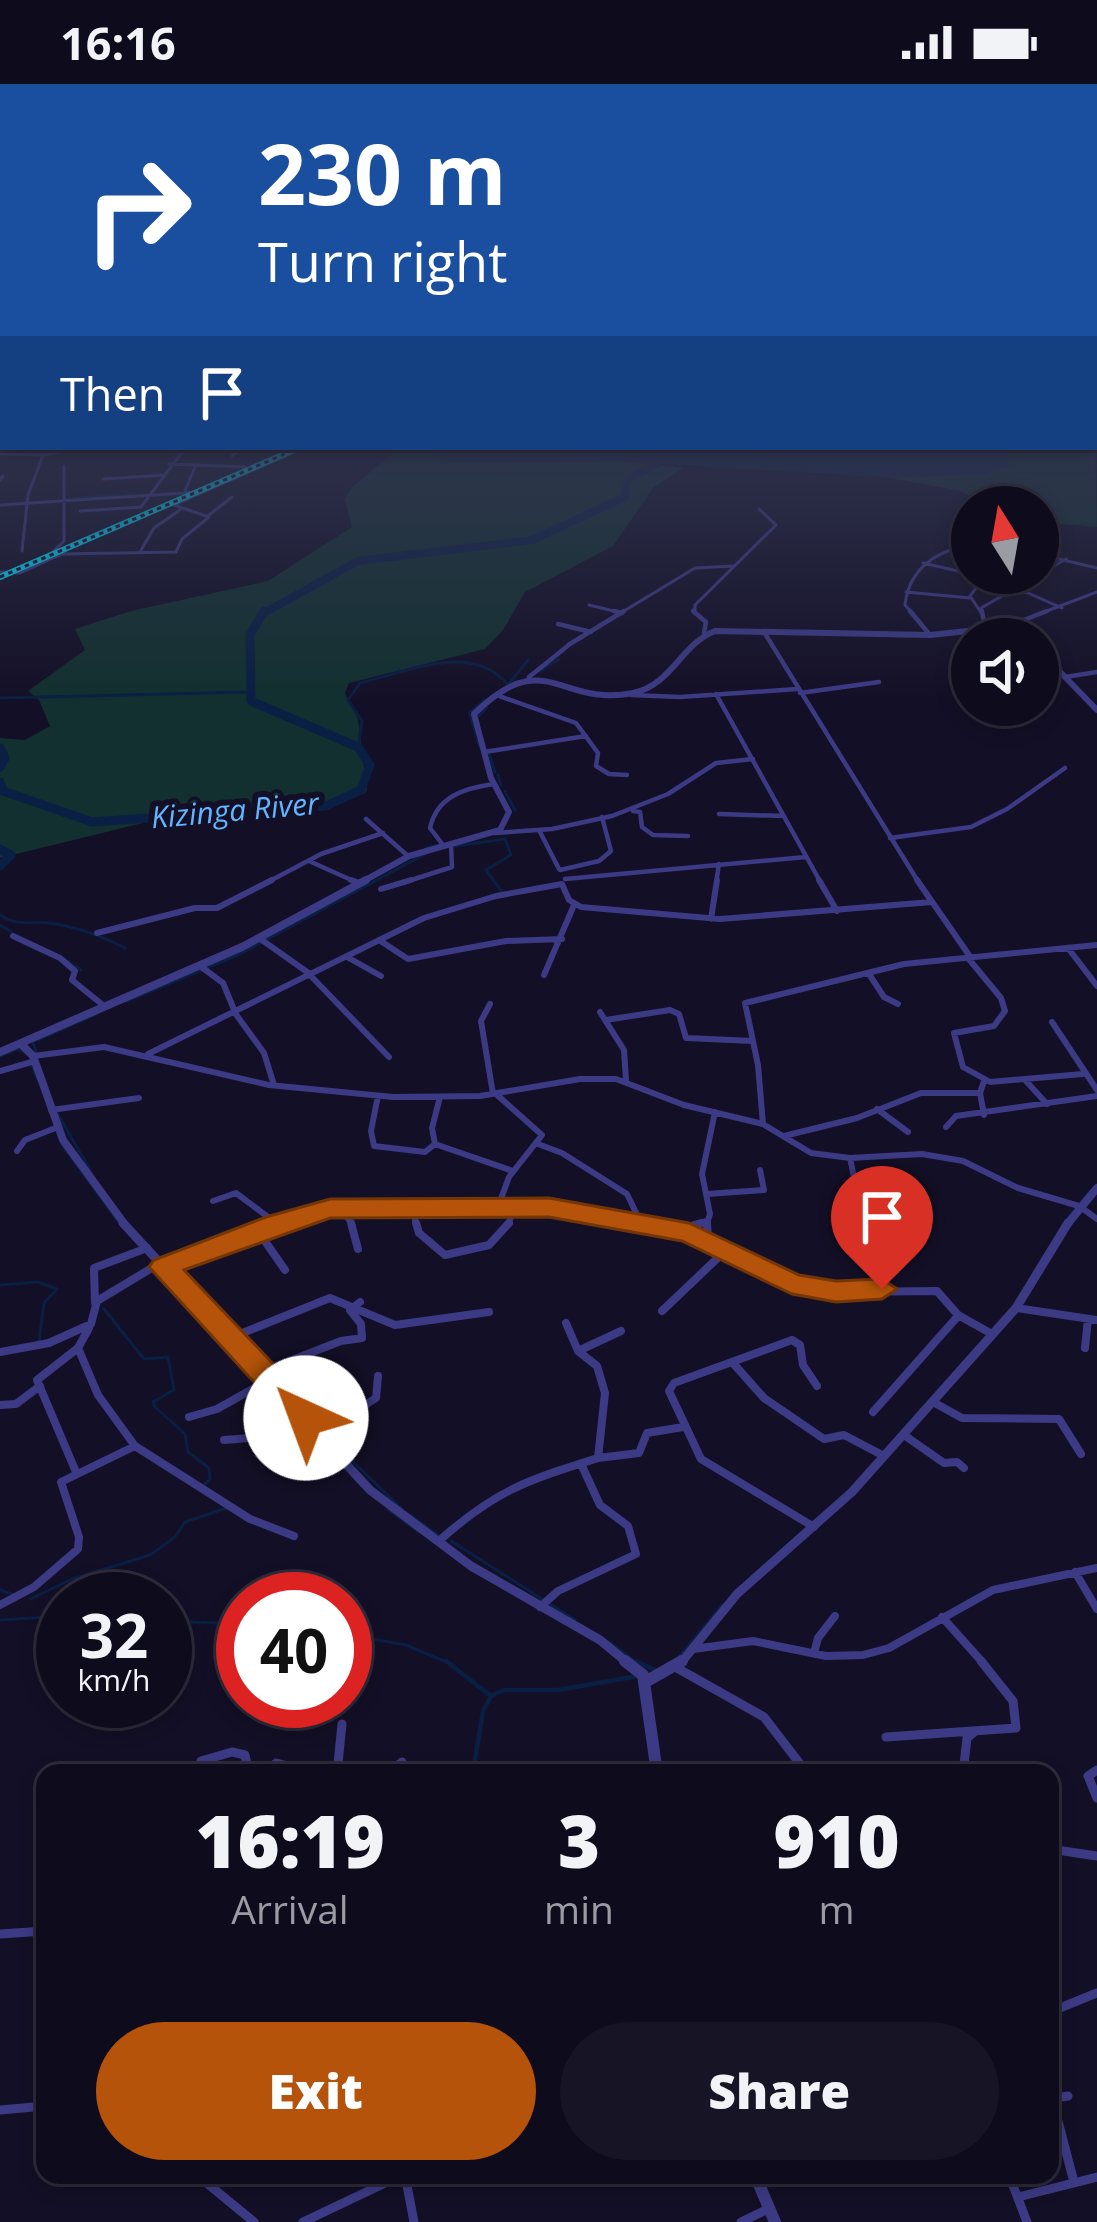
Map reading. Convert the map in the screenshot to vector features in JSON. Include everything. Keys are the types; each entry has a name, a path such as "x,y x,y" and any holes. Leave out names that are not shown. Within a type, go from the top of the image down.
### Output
{"street":[{"path":"0,505 28,503 22,551"},
{"path":"50,555 64,541 64,503"},
{"path":"80,511 139,508 143,503"},
{"path":"179,503 174,505 209,515"},
{"path":"0,572 20,574 62,554 177,551 183,538 225,503"},
{"path":"140,553 154,528 180,509"},
{"path":"627,694 674,674 704,633 706,622 693,608 776,525 759,509"},
{"path":"930,635 905,605 906,592 921,566 951,554"},
{"path":"1059,558 1097,568"},
{"path":"1059,563 1066,559"},
{"path":"494,833 509,815 494,784 474,714 591,632 700,566 734,566"},
{"path":"700,566 726,572"},
{"path":"921,566 951,572"},
{"path":"906,592 970,598 983,618"},
{"path":"1033,618 1097,592"},
{"path":"970,598 973,594"},
{"path":"981,608 1007,594"},
{"path":"1025,594 1062,608"},
{"path":"1084,598 1097,602"},
{"path":"589,605 622,614"},
{"path":"558,624 591,632"},
{"path":"764,632 890,838 1001,998 1006,1011 994,1026 954,1033 960,1062 984,1081 1083,1074"},
{"path":"704,633 951,633"},
{"path":"1059,671 1097,710"},
{"path":"1065,677 1097,672"},
{"path":"529,677 627,694 716,694 879,682"},
{"path":"716,694 837,911"},
{"path":"496,695 558,714 580,726 598,752 596,766 609,774 628,775"},
{"path":"484,752 588,736"},
{"path":"0,1052 259,938 408,856 494,833 539,830 630,810 699,779 716,763 753,759"},
{"path":"890,838 971,827 1065,768"},
{"path":"381,890 452,867 447,845 430,828 433,814 464,788 494,784"},
{"path":"630,810 640,812 642,826 652,835 688,836"},
{"path":"719,814 784,817"},
{"path":"560,870 598,861 611,851 602,817"},
{"path":"366,819 383,833 389,846 408,856"},
{"path":"539,830 574,905 562,939 548,956 544,975"},
{"path":"98,933 195,908 214,910 309,861 383,833"},
{"path":"148,1054 441,912 563,882 806,857"},
{"path":"309,861 359,883"},
{"path":"711,919 718,864"},
{"path":"574,905 711,919 931,899"},
{"path":"13,936 66,962 75,970 72,980 104,1006"},
{"path":"259,938 340,1000 352,1022 380,1041 389,1057"},
{"path":"379,940 410,959 506,941 562,939"},
{"path":"763,1124 745,1003 904,964 1097,945"},
{"path":"1068,948 1097,986"},
{"path":"346,956 381,976"},
{"path":"200,966 223,983 235,1012 264,1053 274,1085"},
{"path":"869,974 884,997 898,1004"},
{"path":"490,1004 481,1021 494,1094 542,1135 513,1171 498,1207"},
{"path":"606,1020 670,1010 679,1014 686,1039 753,1041"},
{"path":"600,1012 625,1053 626,1081"},
{"path":"946,1127 956,1116 1097,1093 1052,1022"},
{"path":"21,1044 34,1059 58,1127 92,1184 370,1490 437,1543 610,1646 646,1681 656,1764"},
{"path":"0,1071 98,1046 274,1085 378,1096 494,1094 596,1075 763,1124 806,1152 956,1159 1018,1188 1097,1205"},
{"path":"984,1081 980,1093 984,1115"},
{"path":"1026,1081 1047,1104"},
{"path":"784,1136 930,1091 980,1093"},
{"path":"378,1096 371,1131 374,1146 424,1152 435,1144"},
{"path":"435,1144 432,1128 440,1096"},
{"path":"52,1110 139,1098"},
{"path":"878,1109 908,1132"},
{"path":"708,1239 702,1174 715,1112"},
{"path":"17,1151 26,1140 58,1127"},
{"path":"435,1144 513,1171"},
{"path":"538,1144 559,1150 596,1182 626,1194 640,1223"},
{"path":"850,1157 861,1184 868,1244 880,1270 882,1289"},
{"path":"707,1194 764,1190 760,1170"},
{"path":"646,1681 676,1668 737,1594 885,1457 1016,1308 1081,1204 1097,1188"},
{"path":"213,1201 236,1193 276,1223"},
{"path":"1081,1204 1097,1219"},
{"path":"411,1206 418,1233 439,1252 453,1255 490,1246 506,1233 515,1208"},
{"path":"95,1303 162,1265 276,1223 341,1208 498,1207 581,1210 676,1230 708,1239 792,1284 836,1292 937,1291 958,1315 994,1335"},
{"path":"341,1208 353,1226 358,1249"},
{"path":"676,1230 709,1219"},
{"path":"258,1232 285,1270"},
{"path":"76,1472 40,1386 41,1375 78,1348 91,1324 94,1269 147,1248"},
{"path":"662,1311 725,1250"},
{"path":"230,1339 329,1298 395,1325 489,1312"},
{"path":"350,1310 360,1302"},
{"path":"1016,1308 1092,1319 1085,1348"},
{"path":"190,1417 208,1413 266,1376 362,1337 361,1324 350,1310"},
{"path":"873,1412 958,1315"},
{"path":"566,1323 578,1351 597,1366 605,1393 598,1459"},
{"path":"0,1352 49,1342 91,1324"},
{"path":"578,1351 621,1331"},
{"path":"814,1526 700,1459 670,1400 670,1385 797,1341 803,1365 817,1386"},
{"path":"78,1348 98,1395 135,1446 185,1475 228,1508 294,1536"},
{"path":"732,1362 764,1398 824,1439 844,1435 885,1457"},
{"path":"320,1434 376,1398 379,1376"},
{"path":"0,1405 16,1404 40,1386"},
{"path":"934,1402 962,1418 1059,1420 1081,1454"},
{"path":"224,1440 261,1437 306,1418"},
{"path":"437,1543 481,1504 539,1473 639,1453 647,1433 683,1427"},
{"path":"904,1435 944,1463 957,1462 964,1468"},
{"path":"0,1605 34,1587 78,1549 79,1537 59,1485 76,1472 135,1446"},
{"path":"540,1607 558,1592 636,1553 628,1526 600,1505 582,1466"},
{"path":"690,1650 752,1641 839,1658 882,1650 993,1590 1097,1568"},
{"path":"1075,1572 1097,1609"},
{"path":"814,1653 835,1616"},
{"path":"886,1737 1016,1728 1013,1701 964,1637 941,1616"},
{"path":"676,1668 764,1718 800,1764"},
{"path":"337,1764 342,1728"},
{"path":"964,1764 967,1738 975,1730"},
{"path":"200,1761 238,1753 245,1755 248,1764"},
{"path":"1097,1770 1088,1776 1097,1798"},
{"path":"1059,1850 1097,1856"},
{"path":"0,1934 36,1932"},
{"path":"1059,2008 1097,1993"},
{"path":"1059,2096 1068,2096"},
{"path":"0,2110 36,2107"},
{"path":"1059,2126 1074,2182"},
{"path":"1018,2197 1097,2177"},
{"path":"208,2184 254,2222"},
{"path":"303,2222 385,2184"},
{"path":"406,2184 414,2222"},
{"path":"741,2222 772,2215 759,2184"},
{"path":"1013,2184 1027,2222"}],"green space":[{"path":"346,503 643,503 613,546 525,592 503,630 485,649 349,683 345,693 358,719 364,794 319,804 188,812 0,858 0,738 25,740 50,726 39,700 28,691 85,650 75,629 131,611 268,581 352,527"},
{"path":"1059,503 1096,503 1097,527 1059,524"}],"waterway":[{"path":"109,530 174,503"},
{"name":"Kizinga River","path":"262,614 358,561 532,540 613,503"},
{"name":"Kizinga River","path":"0,782 3,791 92,822 326,806 361,790 370,765 358,747 251,701 250,635 262,614"},
{"path":"540,671 559,659"},
{"path":"358,747 362,721 348,700 360,683 458,662 493,672 508,685 528,660"},
{"path":"0,698 249,692"},
{"path":"480,748 470,713 485,700"},
{"path":"479,716 487,707"},
{"name":"Kizinga River","path":"0,748 5,758 0,767"},
{"path":"489,754 495,772"},
{"path":"498,775 501,785"},
{"path":"505,791 515,810"},
{"path":"455,846 505,839 511,855 486,870 502,892"},
{"path":"426,848 438,845"},
{"name":"Kizinga River","path":"0,849 11,855 0,866"},
{"path":"127,1001 238,955 425,854"},
{"path":"0,915 18,922 78,929 125,948"},
{"path":"0,925 12,932"},
{"path":"63,958 81,970"},
{"path":"36,1053 33,1042 97,1014"},
{"path":"0,1056 17,1049 26,1053"},
{"path":"30,1061 38,1080"},
{"path":"56,1111 93,1175"},
{"path":"62,1145 120,1224"},
{"path":"1066,1220 1090,1191"},
{"path":"0,1285 38,1282 57,1289 44,1303 39,1341"},
{"path":"186,1285 291,1397 332,1428 345,1454 402,1509"},
{"path":"104,1309 144,1359 168,1357 174,1390 153,1402 154,1406 185,1434 188,1452 209,1468 210,1479 204,1485"},
{"path":"30,1599 72,1579 150,1555 175,1537 185,1522 227,1508"},
{"path":"388,1509 419,1532"},
{"path":"410,1515 438,1535"},
{"path":"451,1541 575,1620"},
{"path":"0,1590 15,1595"},
{"path":"679,1657 722,1605"},
{"path":"0,1620 36,1618"},
{"path":"192,1622 216,1623"},
{"path":"372,1639 406,1645 448,1663"},
{"path":"609,1642 639,1664"},
{"path":"635,1661 655,1670"},
{"path":"448,1663 491,1696"},
{"path":"491,1696 504,1690 558,1690 638,1676"},
{"path":"474,1764 483,1711 491,1696"}],"railway":[{"path":"0,577 172,503"}],"route":[{"path":"306,1418 164,1267 276,1223 330,1209 549,1208 581,1210 689,1233 792,1284 836,1292 882,1289"}]}
